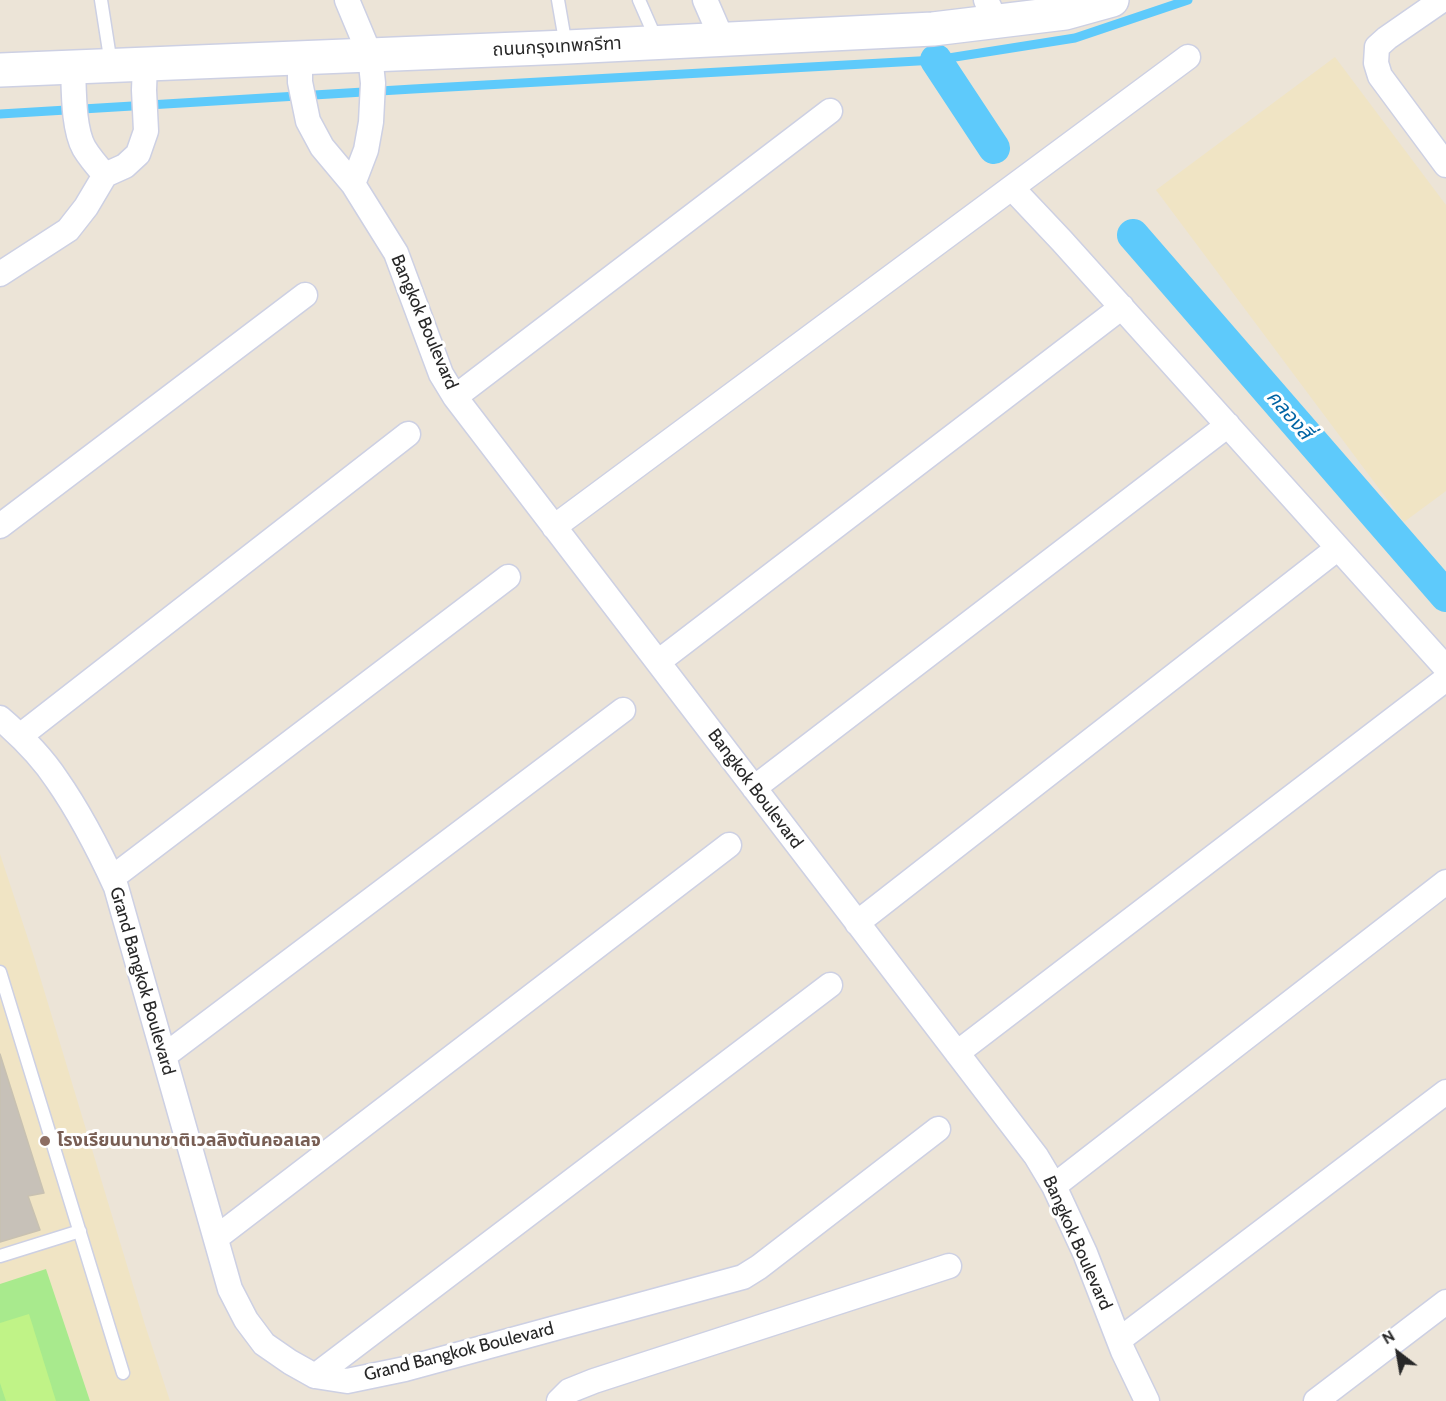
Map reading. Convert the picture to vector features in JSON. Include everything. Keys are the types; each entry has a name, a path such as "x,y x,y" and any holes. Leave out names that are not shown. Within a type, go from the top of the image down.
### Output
{"main road":[{"name":"ถนนกรุงเทพกรีฑา","path":"0,70 73,79 111,65 144,77 371,69 567,47 933,29 991,11 1065,13 1112,0"}],"street":[{"path":"346,0 371,69 371,122 366,150 353,184"},
{"path":"705,0 722,39"},
{"path":"1442,0 1377,47 1376,63 1380,76 1446,165"},
{"path":"554,527 1188,57"},
{"name":"Bangkok Boulevard","path":"300,70 308,121 322,147 353,184 396,253 441,374 455,397 1036,1156 1054,1186 1085,1252 1119,1340 1148,1401"},
{"path":"0,274 68,230 86,207 105,175 125,166 138,153 146,131 144,77"},
{"path":"73,79 78,132 90,159 105,175"},
{"path":"455,397 830,111"},
{"path":"1012,188 1446,668"},
{"path":"0,526 305,295"},
{"path":"658,662 1122,307"},
{"path":"754,788 1228,425"},
{"path":"20,736 408,434"},
{"path":"857,923 1338,548"},
{"path":"112,878 508,577"},
{"path":"957,1053 1446,679"},
{"path":"164,1056 623,710"},
{"name":"Grand Bangkok Boulevard","path":"0,718 20,736 57,779 89,832 116,887 230,1289 246,1320 264,1344 315,1376 347,1381 405,1369 743,1277 938,1129"},
{"path":"216,1238 729,845"},
{"path":"1054,1186 1446,882"},
{"path":"315,1376 830,986"},
{"path":"1119,1340 1446,1092"},
{"path":"559,1401 569,1391 594,1381 949,1266"},
{"path":"1317,1401 1446,1302"}],"lane":[{"path":"101,0 111,65"},
{"path":"558,0 567,47"},
{"path":"639,0 657,42"},
{"path":"0,972 123,1373"},
{"path":"0,1256 80,1231"}],"shaded area":[{"path":"1335,57 1446,205 1446,491 1404,522 1156,190"},
{"name":"โรงเรียนนานาชาติเวลลิงตันคอลเลจ","path":"0,854 34,957 170,1401 0,1401"}],"green space":[{"path":"46,1269 90,1401 0,1401 0,1284"},
{"path":"29,1314 56,1401 6,1401 0,1383 0,1323"}],"building":[{"path":"0,1054 44,1193 28,1196 40,1230 0,1242"}],"waterway":[{"path":"0,114 936,60 1075,38 1188,0"},
{"name":"คลองสี่","path":"936,60 994,148"},
{"name":"คลองสี่","path":"1133,235 1446,596"}],"place":[{"name":"โรงเรียนนานาชาติเวลลิงตันคอลเลจ","path":"45,1141"}]}
